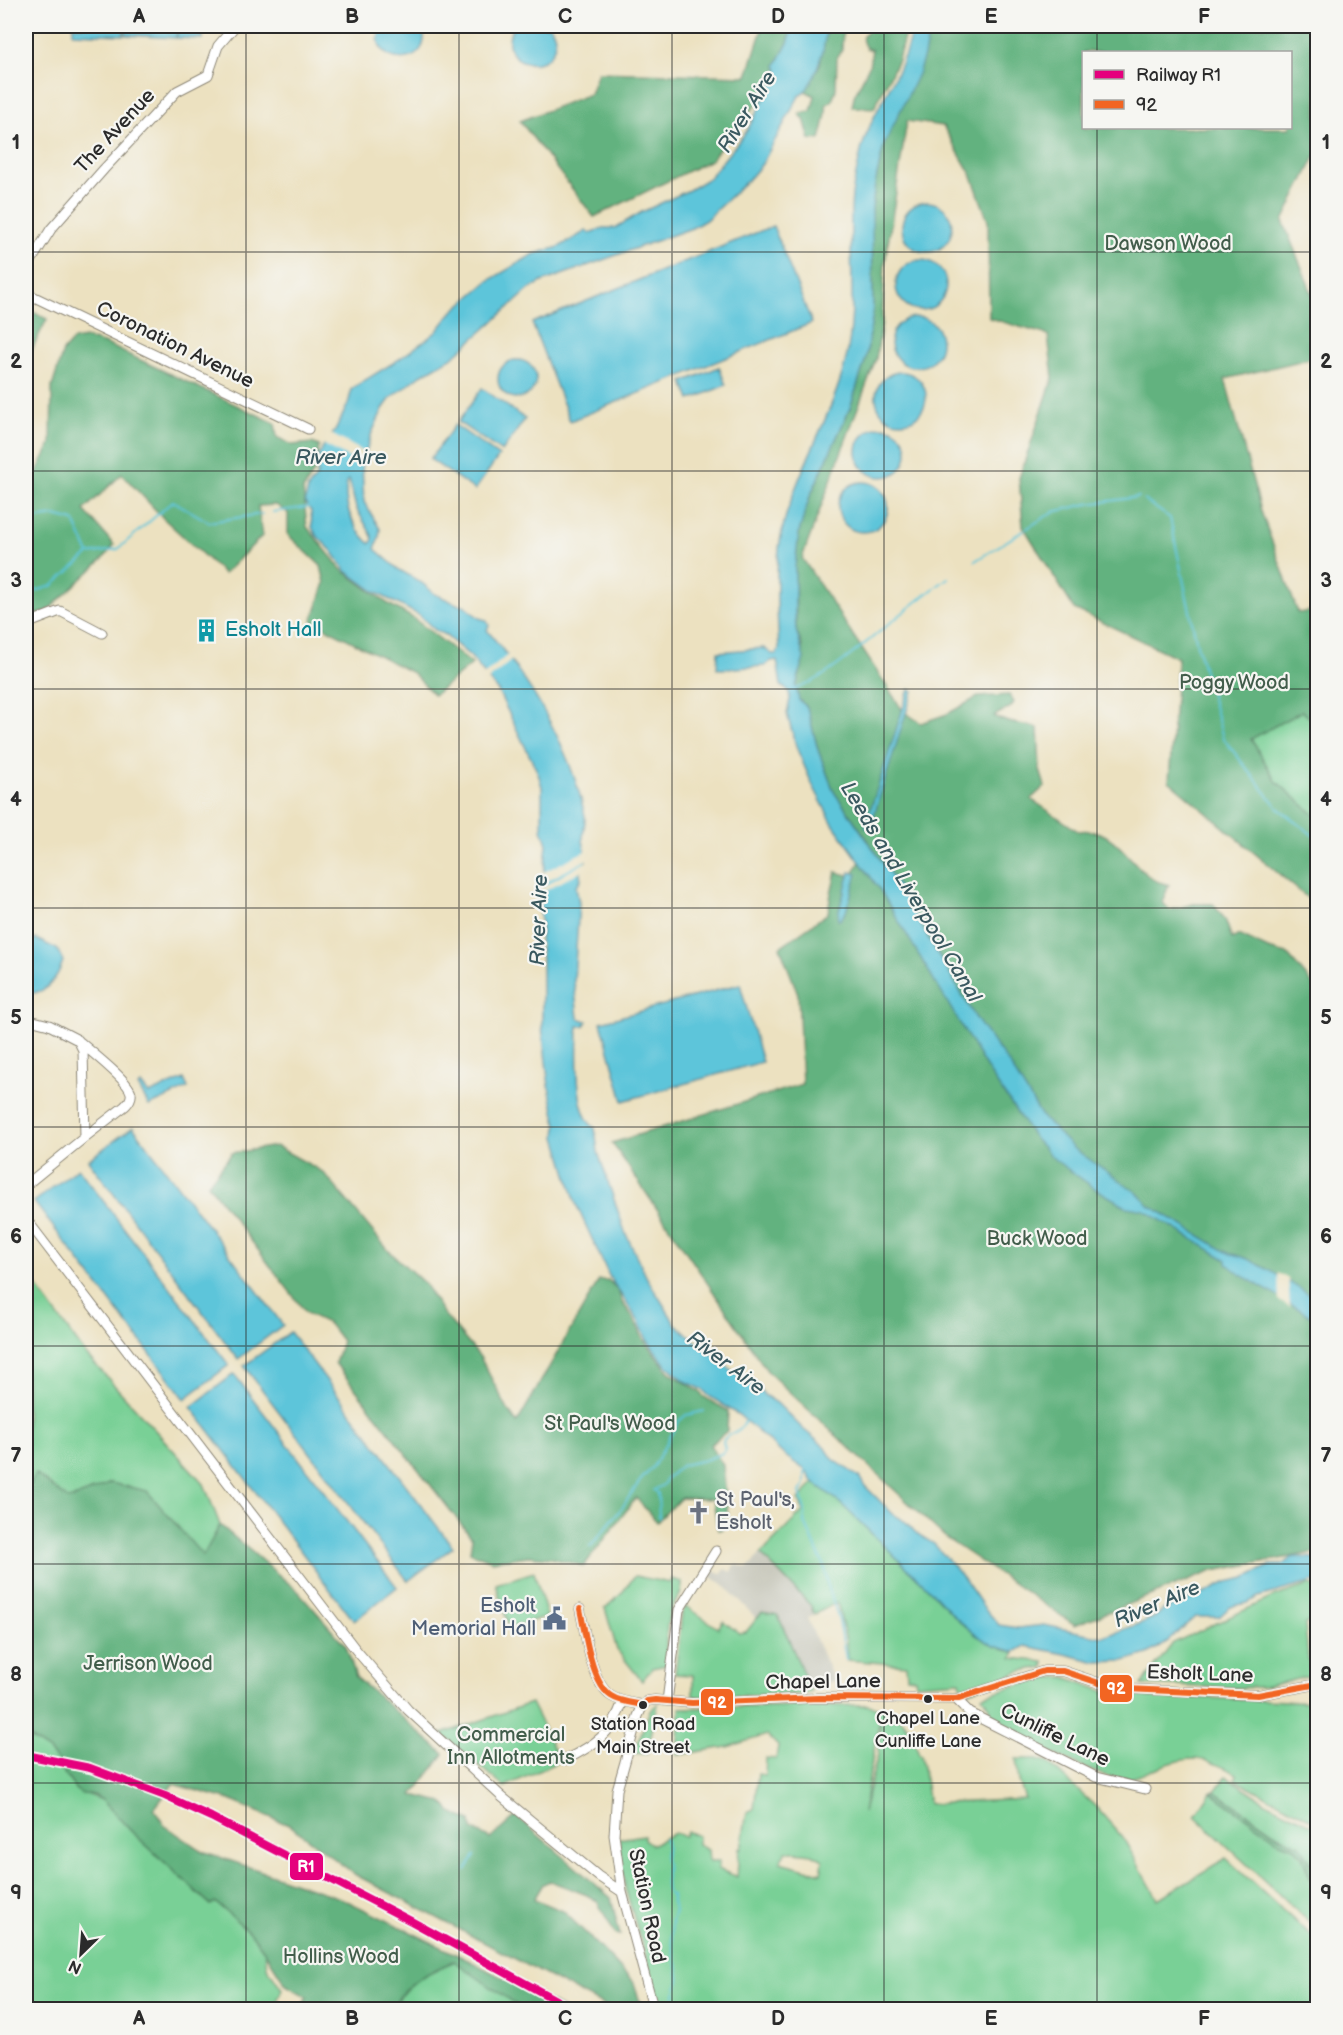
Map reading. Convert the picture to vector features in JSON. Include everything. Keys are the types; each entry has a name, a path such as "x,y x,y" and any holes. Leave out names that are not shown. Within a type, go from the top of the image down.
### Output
{"street":[{"name":"The Avenue","path":"26,269 51,229 136,134 177,92 208,75 218,46 235,26"},
{"name":"Coronation Avenue","path":"26,293 308,429"},
{"path":"26,624 60,610 102,633"},
{"path":"26,1018 49,1025 78,1040 125,1084 131,1094 125,1106 26,1185"},
{"path":"78,1040 83,1050 85,1137"},
{"path":"26,1218 381,1680 427,1728 501,1797 598,1876 622,1892"},
{"path":"667,1701 679,1610 705,1560 716,1551"},
{"path":"580,1609 594,1668 601,1684 611,1696 643,1705"},
{"name":"Esholt Lane","path":"979,1692 1044,1671 1063,1671 1114,1688 1127,1689 1258,1695 1317,1684"},
{"name":"Chapel Lane","path":"643,1705 647,1701 692,1703 819,1698 956,1699 979,1692"},
{"name":"Cunliffe Lane","path":"956,1699 970,1713 1096,1777 1145,1789"},
{"path":"565,1760 599,1741 611,1729 623,1701"},
{"name":"Station Road","path":"643,1705 621,1771 614,1809 614,1835 622,1892 654,2010"}],"shaded area":[{"path":"761,1554 811,1606 814,1615 807,1618 834,1681 810,1687 778,1616 762,1612 756,1618 722,1583 708,1576 713,1570 722,1574 725,1569 732,1572 735,1564 747,1568"}],"green space":[{"path":"763,26 791,26 789,41 776,65 778,71 769,93 742,119 711,160 594,217 520,121 590,94 598,72 747,76"},
{"path":"827,26 843,26 842,50 837,57 836,89 832,101 826,105 826,117 820,139 810,140 804,119 799,114 811,111 815,96 805,91 820,64"},
{"path":"875,26 907,26 898,60 874,108 852,107 854,96 869,66 872,50 866,48 862,40 866,32"},
{"name":"Buck Wood","path":"930,26 1317,26 1317,153 1283,221 1317,306 1317,357 1225,379 1262,514 1298,613 1317,610 1317,724 1302,711 1251,739 1276,781 1317,817 1317,906 1169,781 1178,658 1074,609 1023,526 1019,478 1053,378 1048,335 989,318 988,221 972,176 943,126 907,121 885,263 882,322 876,359 802,558 903,711 921,723 947,714 978,697 1009,695 1014,702 1011,707 994,716 1005,721 1038,728 1040,770 1045,786 1031,799 1078,831 1091,831 1111,839 1142,871 1151,878 1169,885 1162,902 1170,910 1193,904 1213,904 1225,919 1232,939 1239,935 1268,949 1287,954 1317,989 1317,1552 1213,1571 1075,1625 947,1539 768,1372 612,1143 802,1084 798,994 780,947 828,913 836,872 852,876 870,843 834,792 818,750 807,707 799,700 796,687 802,667 802,646 796,630 795,567 799,532 805,508 850,408 866,358 873,312 872,208 884,145 929,35"},
{"path":"26,311 47,319 26,361"},
{"path":"86,338 106,344 275,423 277,437 292,445 312,443 319,446 314,472 303,490 307,527 341,569 387,603 413,618 472,664 434,695 413,673 312,621 325,583 321,566 288,535 288,513 276,505 258,506 262,536 224,574 164,519 122,474 84,510 114,545 104,558 45,613 26,616 26,482 35,475 51,443 52,387 63,351 73,340"},
{"path":"1303,710 1317,724 1317,817 1276,781 1250,738"},
{"name":"St Paul's Wood","path":"276,1146 323,1172 389,1251 424,1283 443,1313 480,1357 517,1423 599,1280 608,1280 618,1290 622,1302 634,1319 644,1340 669,1372 728,1411 727,1431 710,1445 723,1465 728,1517 724,1516 722,1529 718,1530 713,1499 681,1498 657,1522 636,1498 584,1566 552,1558 528,1556 492,1561 470,1552 472,1538 335,1363 342,1341 329,1324 306,1313 208,1184 232,1153"},
{"path":"26,1272 84,1352 204,1484 220,1525 204,1556 111,1483 69,1500 36,1474 26,1488"},
{"name":"Jerrison Wood","path":"36,1474 69,1500 111,1483 147,1491 203,1556 220,1525 299,1592 346,1646 356,1677 444,1754 413,1795 442,1802 451,1812 471,1821 472,1829 490,1839 516,1816 611,1898 620,1935 615,1934 597,1901 587,1895 550,1881 543,1884 534,1899 563,1911 595,1942 634,1983 642,2009 610,2009 356,1875 291,1826 227,1799 173,1784 154,1809 164,1825 202,1851 343,1899 563,2009 522,2009 454,1961 411,1984 392,2009 299,2009 308,1997 286,1985 250,1932 215,1902 211,1905 132,1832 102,1800 76,1790 64,1773 62,1765 48,1750 26,1736 26,1488"},
{"path":"814,1483 837,1500 976,1635 1004,1650 1015,1652 1012,1658 1044,1662 1044,1667 1021,1671 963,1693 960,1681 916,1684 915,1678 907,1677 906,1665 847,1660 846,1641 837,1602 814,1615 811,1606 761,1554 803,1511 799,1499"},
{"path":"534,1572 547,1616 509,1628 496,1584"},
{"path":"635,1576 670,1583 672,1579 682,1582 681,1593 668,1619 667,1665 652,1668 642,1681 617,1650 605,1608 620,1595"},
{"path":"1309,1585 1318,1587 1317,1619 1305,1624 1310,1676 1264,1687 1141,1685 1173,1643 1273,1597"},
{"path":"686,1606 718,1628 723,1621 739,1633 746,1632 762,1612 778,1615 811,1691 804,1694 693,1697 693,1675 675,1674 682,1613"},
{"path":"1065,1677 1106,1692 1126,1695 1317,1702 1317,1822 1236,1780 1237,1774 1206,1761 1188,1759 1167,1764 1128,1779 1111,1777 1056,1755 989,1720 990,1708 982,1696 1041,1678"},
{"name":"Commercial Inn Allotments","path":"531,1703 560,1761 504,1787 442,1734"},
{"path":"658,1704 647,1754 634,1753 650,1710"},
{"path":"868,1705 889,1711 907,1726 921,1755 929,1804 1025,1799 1019,1781 1016,1759 1037,1759 1047,1762 1096,1807 1123,1838 1158,1899 1226,1858 1317,1939 1317,2009 661,2009 624,1884 619,1839 644,1835 644,1840 651,1845 674,1833 685,1836 687,1831 698,1836 698,1845 708,1850 709,1861 719,1861 718,1869 737,1877 739,1848 741,1849 747,1812 754,1809 758,1774 765,1775 766,1758 776,1759 778,1746 767,1735 727,1747 677,1755 680,1708","holes":["880,1717 878,1754 863,1812","786,1851 812,1854 823,1860 821,1873 780,1862"]},
{"path":"26,1736 48,1750 62,1765 64,1773 76,1790 102,1800 132,1832 211,1905 215,1902 250,1932 265,1952 267,1967 282,1989 274,2009 26,2009"},
{"path":"1226,1776 1266,1802 1317,1827 1317,1871 1300,1845 1280,1836 1215,1791"},
{"path":"1215,1791 1279,1836 1300,1845 1317,1871 1317,1896 1302,1856 1293,1846 1280,1842 1211,1792"},
{"path":"1211,1792 1280,1842 1293,1846 1302,1856 1317,1896 1317,1927 1300,1914 1195,1816"},
{"path":"455,1961 522,2009 392,2010 404,1992 418,1979"}],"water":[{"path":"73,26 124,26 124,35 73,33"},
{"path":"126,26 177,26 176,38 126,35"},
{"path":"178,26 203,26 203,39 177,38"},
{"path":"381,26 422,26 424,41 420,51 411,57 401,59 390,56 382,50 378,40"},
{"path":"514,26 550,26 555,42 548,57 540,62 531,63 515,56 510,48 509,38"},
{"name":"River Aire","path":"791,26 827,26 823,51 814,77 807,89 799,96 762,164 751,177 706,220 692,228 531,288 453,357 421,375 391,398 383,409 371,435 362,464 364,502 380,529 375,549 398,569 422,583 435,594 464,605 479,618 486,620 489,625 487,630 534,694 570,766 585,817 583,838 586,861 576,887 579,903 574,981 578,1018 587,1021 584,1026 578,1026 580,1096 588,1121 595,1128 598,1152 625,1232 647,1278 676,1325 734,1372 759,1387 764,1395 777,1403 825,1447 833,1459 859,1477 895,1516 934,1544 963,1577 999,1625 1018,1628 1044,1625 1103,1637 1139,1624 1155,1617 1163,1610 1227,1582 1245,1578 1271,1565 1282,1565 1295,1557 1317,1558 1317,1581 1236,1605 1219,1617 1195,1617 1167,1642 1148,1654 1124,1661 1096,1662 1025,1646 1015,1652 994,1646 976,1635 837,1500 814,1483 805,1470 784,1455 739,1415 702,1389 685,1381 665,1364 647,1340 639,1322 610,1278 576,1204 556,1137 557,1125 549,1087 542,1027 540,913 547,844 542,829 542,787 538,773 498,691 471,657 419,615 375,592 346,571 332,551 316,535 312,527 311,511 305,503 308,488 317,476 319,455 335,431 348,404 352,389 398,360 436,332 453,311 488,281 534,254 559,247 586,231 590,233 603,228 615,228 709,178 746,132 774,81 772,75 778,71 776,65 789,41","holes":["349,480 356,508 371,534 373,539 371,543 357,529 350,515 346,499"]},
{"path":"912,26 930,26 918,74 884,145 875,184 872,208 873,312 866,358 850,408 810,496 799,532 795,567 795,611 796,630 804,658 796,686 799,700 807,707 818,750 834,792 890,873 977,1020 1010,1065 1043,1118 1073,1148 1135,1191 1147,1204 1230,1254 1259,1265 1317,1299 1317,1320 1241,1275 1227,1264 1227,1260 1144,1210 1127,1207 1096,1189 1055,1160 1035,1139 989,1072 880,890 833,824 797,749 787,714 789,692 781,685 777,660 765,666 717,668 718,652 764,648 776,654 779,650 777,584 781,535 791,499 839,383 849,342 852,300 851,216 856,173 866,135 903,59"},
{"path":"922,202 932,202 945,209 952,222 952,232 945,245 932,252 922,252 913,248 906,241 902,232 902,222 906,213 913,206"},
{"path":"773,226 812,323 570,421 532,323"},
{"path":"916,260 926,260 939,267 946,280 946,290 939,303 926,310 916,310 907,306 900,299 896,290 896,280 900,271 907,264"},
{"path":"911,317 921,317 934,324 941,337 941,347 934,360 921,367 911,367 902,363 895,356 891,347 891,337 895,328 902,321"},
{"path":"517,360 530,366 536,379 530,392 517,398 504,392 498,379 504,366"},
{"path":"719,367 726,385 690,400 683,382"},
{"path":"896,372 906,372 919,379 926,392 926,402 919,415 906,422 896,422 887,418 880,411 876,402 876,392 880,383 887,376"},
{"path":"482,388 525,419 502,452 458,422"},
{"path":"455,425 499,456 475,490 430,459"},
{"path":"877,427 887,427 900,434 907,447 907,457 900,470 887,477 877,477 868,473 861,466 857,457 857,447 861,438 868,431"},
{"path":"858,482 868,482 881,489 888,502 888,512 881,525 868,532 858,532 849,528 842,521 838,512 838,502 842,493 849,486"},
{"path":"909,689 913,691 870,828 865,827"},
{"path":"850,872 857,874 846,912 838,920 839,910"},
{"path":"36,939 57,949 63,961 58,973 46,988 28,993 26,997 26,945 30,940"},
{"path":"740,984 762,1062 623,1101 601,1022"},
{"path":"184,1079 188,1088 149,1106 138,1086 141,1084 149,1094"},
{"path":"133,1127 283,1325 238,1359 88,1160"},
{"path":"78,1168 229,1365 185,1399 34,1202"},
{"path":"290,1332 453,1547 408,1581 244,1366"},
{"path":"234,1374 397,1587 354,1621 191,1407"}],"pier":[{"path":"329,433 368,454 364,466 321,443"},
{"path":"510,653 514,658 487,681 483,676"},
{"path":"587,850 588,859 539,885 540,874"},
{"path":"587,861 584,869 538,895 539,889"},
{"path":"1278,1273 1288,1279 1290,1307 1279,1301"}],"waterway":[{"path":"975,561 1053,512 1087,504 1139,497"},
{"path":"1144,500 1170,518 1198,649 1223,738 1278,808 1318,839"},
{"path":"26,594 52,586 89,554 118,549 173,501 209,522 262,514"},
{"path":"273,512 309,507"},
{"path":"26,514 34,519 55,516 74,521 89,554"},
{"path":"796,689 836,666 948,578"},
{"path":"590,1547 653,1467 678,1422 686,1415 704,1411"},
{"path":"659,1518 658,1493 654,1490 663,1485 667,1478 682,1465 723,1453 725,1449 723,1441 728,1435 740,1429 745,1422"},
{"path":"805,1470 805,1484 800,1492 805,1511 804,1520 825,1569 839,1620 846,1659"},
{"path":"665,1839 667,1847 666,1885 668,1894 672,1896 675,1911 671,1928 679,1977 674,1999 675,2010"},
{"path":"466,1870 475,1856"}],"rail line":[{"name":"R1","path":"26,1755 90,1768 165,1796 211,1817 411,1921 574,2010"}],"transit line":[{"name":"92","path":"580,1609 590,1656 598,1680 604,1689 618,1700 643,1705 647,1701 655,1700 692,1703 819,1698 956,1699 1044,1671 1063,1671 1114,1688 1127,1689 1258,1695 1318,1684"}],"place":[{"name":"Esholt Hall","path":"207,630"},
{"name":"St Paul's, Esholt","path":"698,1512"},
{"name":"Esholt Memorial Hall","path":"554,1618"},
{"name":"Chapel Lane Cunliffe Lane","path":"928,1699"},
{"name":"Station Road Main Street","path":"643,1705"}],"park label":[{"name":"Dawson Wood","path":"1168,244"},
{"name":"Poggy Wood","path":"1234,683"},
{"name":"Hollins Wood","path":"341,1957"}],"water label":[{"name":"Leeds and Liverpool Canal","path":"911,892"}]}
